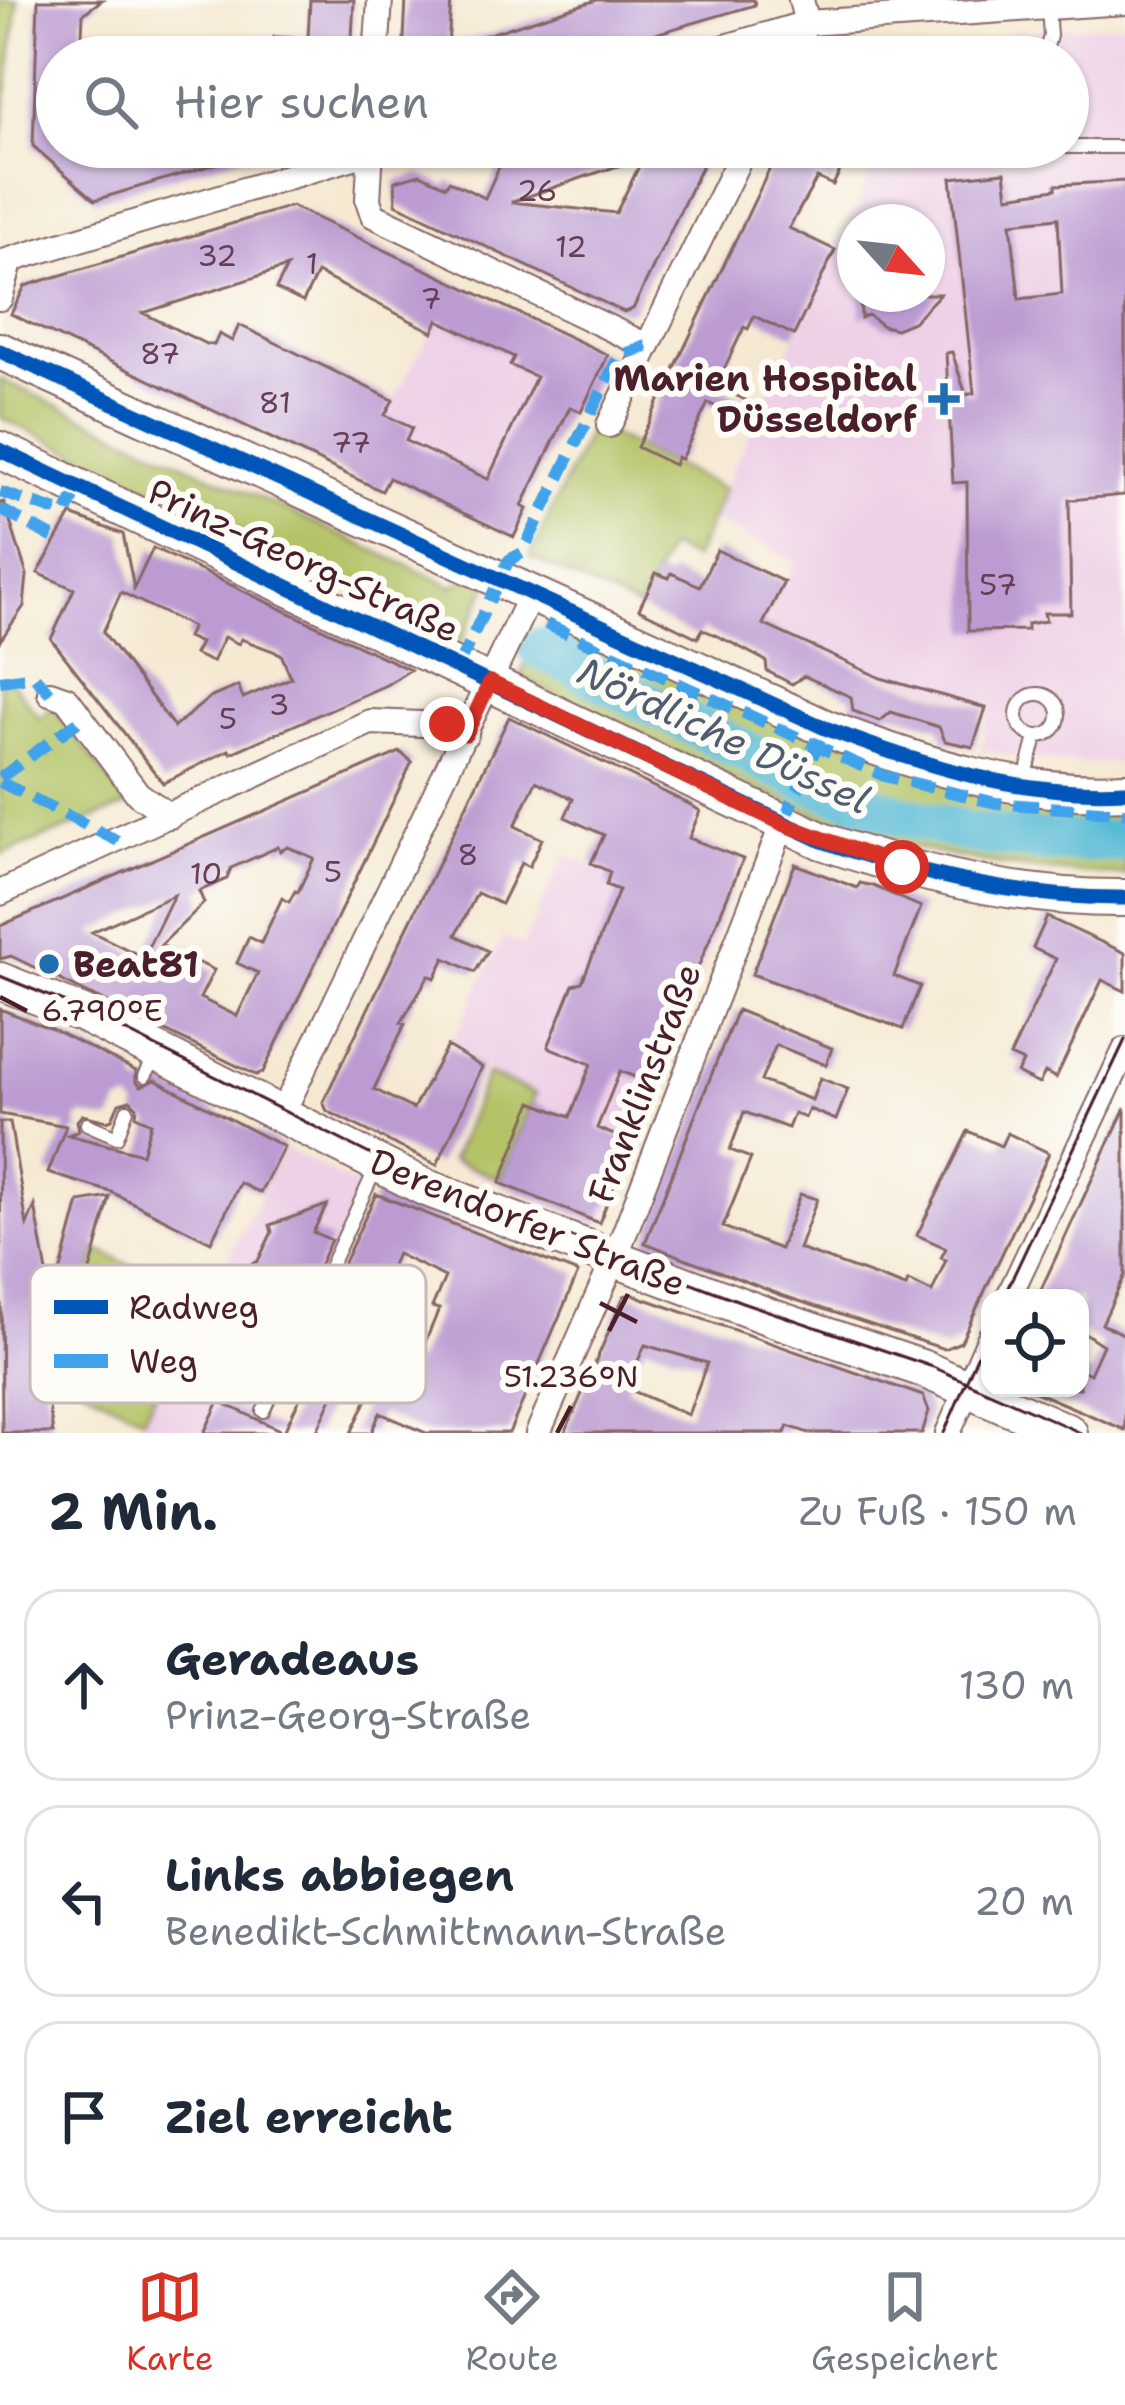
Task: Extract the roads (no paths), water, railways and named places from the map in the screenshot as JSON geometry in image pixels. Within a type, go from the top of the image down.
[{"type":"main road","name":"Prinz-Georg-Straße","points":[[0,350],[825,728],[930,766],[1069,791],[1125,791]]},
{"type":"main road","name":"Prinz-Georg-Straße","points":[[0,451],[783,824],[864,856],[940,877],[1066,896],[1125,898]]},
{"type":"main road","name":"Derendorfer Straße","points":[[0,981],[83,1015],[151,1064],[280,1116],[377,1166],[614,1259],[967,1387],[1069,1433]]},
{"type":"street","points":[[377,36],[380,0]]},
{"type":"street","points":[[744,36],[804,12],[1125,2]]},
{"type":"street","points":[[0,298],[5,262],[314,168]]},
{"type":"street","points":[[373,168],[368,200],[373,214],[387,224],[647,346]]},
{"type":"street","points":[[609,425],[736,168]]},
{"type":"street","points":[[280,1116],[532,592]]},
{"type":"street","points":[[50,693],[67,699],[138,794],[170,816]]},
{"type":"street","points":[[0,893],[370,722],[447,724],[466,734]]},
{"type":"street","name":"Franklinstraße","points":[[538,1433],[614,1259],[783,824]]},
{"type":"street","points":[[1013,1289],[1125,1050]]},
{"type":"street","points":[[949,1433],[981,1357]]},
{"type":"lane","points":[[1048,8],[1050,36]]},
{"type":"lane","points":[[1089,147],[1125,147]]},
{"type":"lane","points":[[1024,785],[1036,737]]},
{"type":"lane","points":[[87,1124],[117,1137],[128,1110]]},
{"type":"lane","points":[[331,1265],[377,1166]]},
{"type":"lane","points":[[263,1411],[267,1403]]},
{"type":"waterway","name":"Nördliche Düssel","points":[[539,648],[800,779],[893,813],[971,833],[1054,842],[1125,841]]},
{"type":"tram line","points":[[0,976],[81,1009],[421,1180],[742,1302],[933,1367],[1081,1433]]},
{"type":"tram line","points":[[1007,1289],[1125,1040]]},
{"type":"tram line","points":[[944,1433],[981,1347]]},
{"type":"place","name":"Marien Hospital Düsseldorf","points":[[944,399]]},
{"type":"place","name":"Beat81","points":[[49,964]]}]
